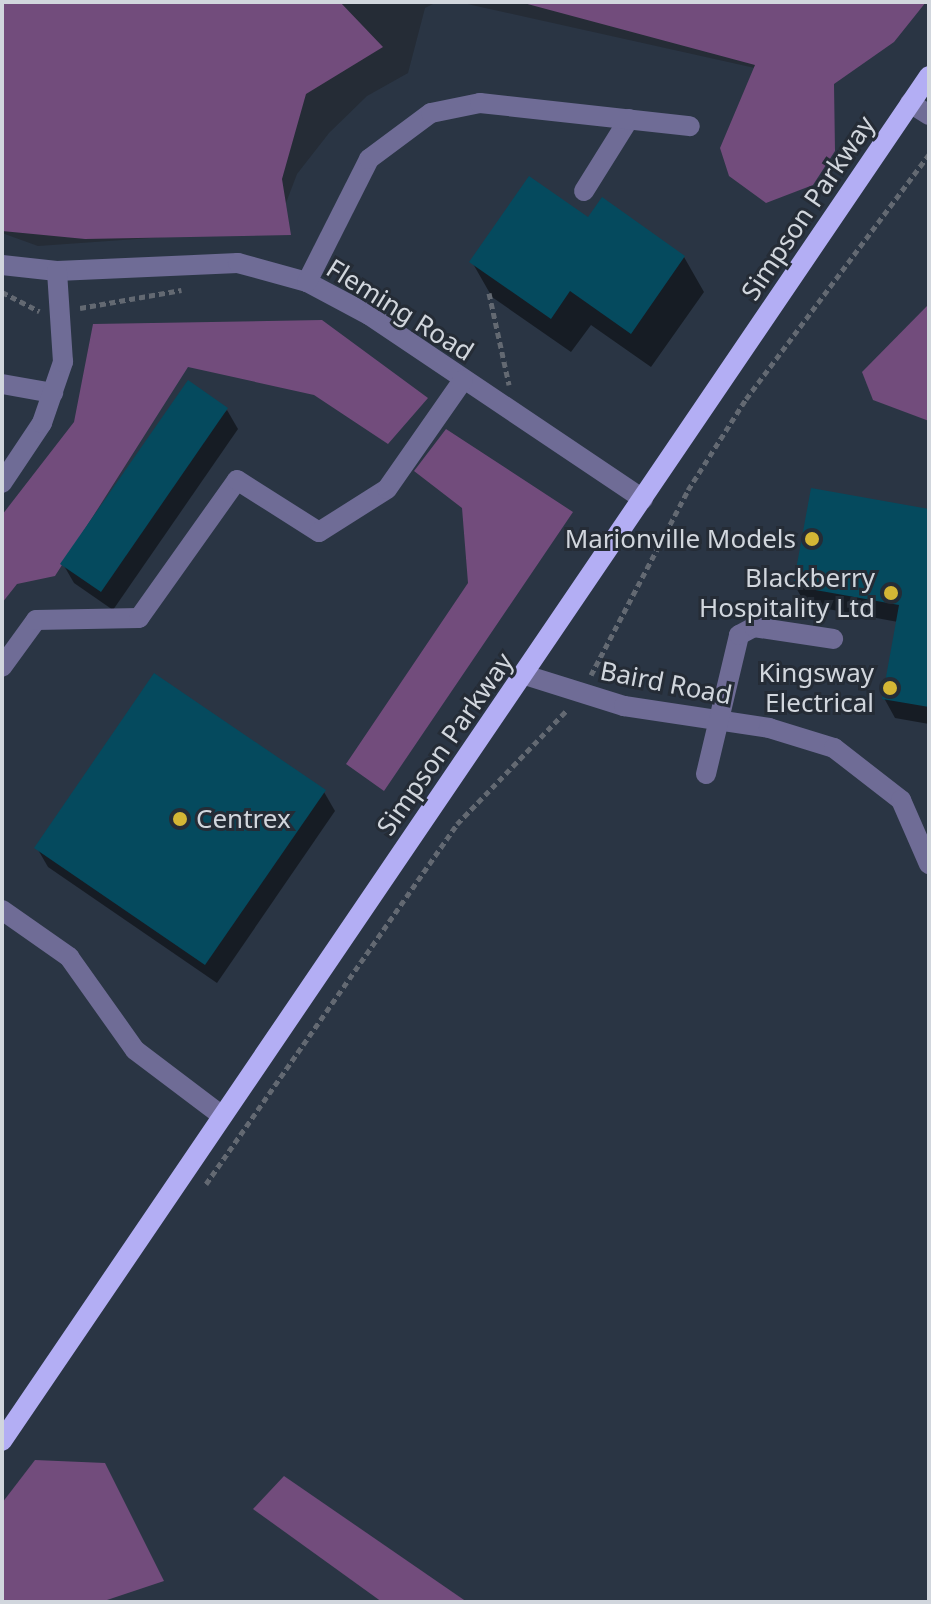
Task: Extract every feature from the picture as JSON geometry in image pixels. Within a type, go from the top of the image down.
[{"type":"main road","name":"Simpson Parkway","points":[[2,1441],[929,76]]},
{"type":"street","points":[[307,282],[369,159],[431,113],[480,103],[690,126]]},
{"type":"street","points":[[910,103],[929,115]]},
{"type":"street","points":[[584,191],[629,119]]},
{"type":"street","name":"Fleming Road","points":[[2,265],[57,271],[238,263],[307,282],[501,404],[643,499]]},
{"type":"street","points":[[2,483],[42,423],[63,362],[57,271]]},
{"type":"street","points":[[2,667],[36,620],[139,618],[237,480],[319,532],[353,511],[387,489],[463,380]]},
{"type":"street","points":[[2,384],[53,393]]},
{"type":"street","points":[[706,774],[716,720],[739,635],[754,627],[833,639]]},
{"type":"street","name":"Baird Road","points":[[525,675],[581,693],[834,748],[901,800],[923,823],[929,864]]},
{"type":"street","points":[[2,910],[69,957],[135,1050],[221,1115]]},
{"type":"path","points":[[203,1189],[457,824],[581,693],[688,490],[746,399],[929,154]]},
{"type":"path","points":[[2,292],[35,311],[60,312],[197,287]]},
{"type":"path","points":[[489,293],[510,381],[501,404]]},
{"type":"shaded area","points":[[2,2],[340,2],[383,47],[306,94],[282,179],[291,235],[85,239],[2,231]]},
{"type":"shaded area","points":[[520,2],[926,2],[894,42],[834,84],[835,151],[813,185],[766,203],[729,176],[720,148],[755,65]]},
{"type":"shaded area","points":[[874,2],[929,2],[929,1602],[2,1602],[2,233],[38,246],[276,229],[297,174],[329,133],[367,96],[408,73],[425,8],[433,4],[463,3],[818,82]]},
{"type":"shaded area","points":[[929,304],[929,421],[873,400],[862,372]]},
{"type":"shaded area","points":[[322,320],[428,398],[388,444],[314,395],[188,367],[55,576],[17,584],[2,603],[2,515],[74,422],[93,324]]},
{"type":"shaded area","points":[[446,429],[573,512],[384,791],[346,764],[468,583],[462,508],[414,471]]},
{"type":"shaded area","points":[[35,1460],[105,1463],[164,1581],[101,1602],[2,1602],[2,1503]]},
{"type":"shaded area","points":[[284,1476],[467,1602],[382,1602],[253,1509]]},
{"type":"building","points":[[529,176],[588,217],[602,197],[685,256],[631,334],[570,291],[551,319],[469,262]]},
{"type":"building","points":[[188,380],[228,408],[101,592],[60,564]]},
{"type":"building","points":[[811,488],[929,509],[929,707],[882,699],[899,605],[793,586]]},
{"type":"building","name":"Centrex","points":[[154,673],[326,790],[205,965],[34,848]]},
{"type":"place","name":"Marionville Models","points":[[812,539]]},
{"type":"place","name":"Blackberry Hospitality Ltd","points":[[891,593]]},
{"type":"place","name":"Kingsway Electrical","points":[[890,688]]},
{"type":"place","name":"Centrex","points":[[180,819]]}]
